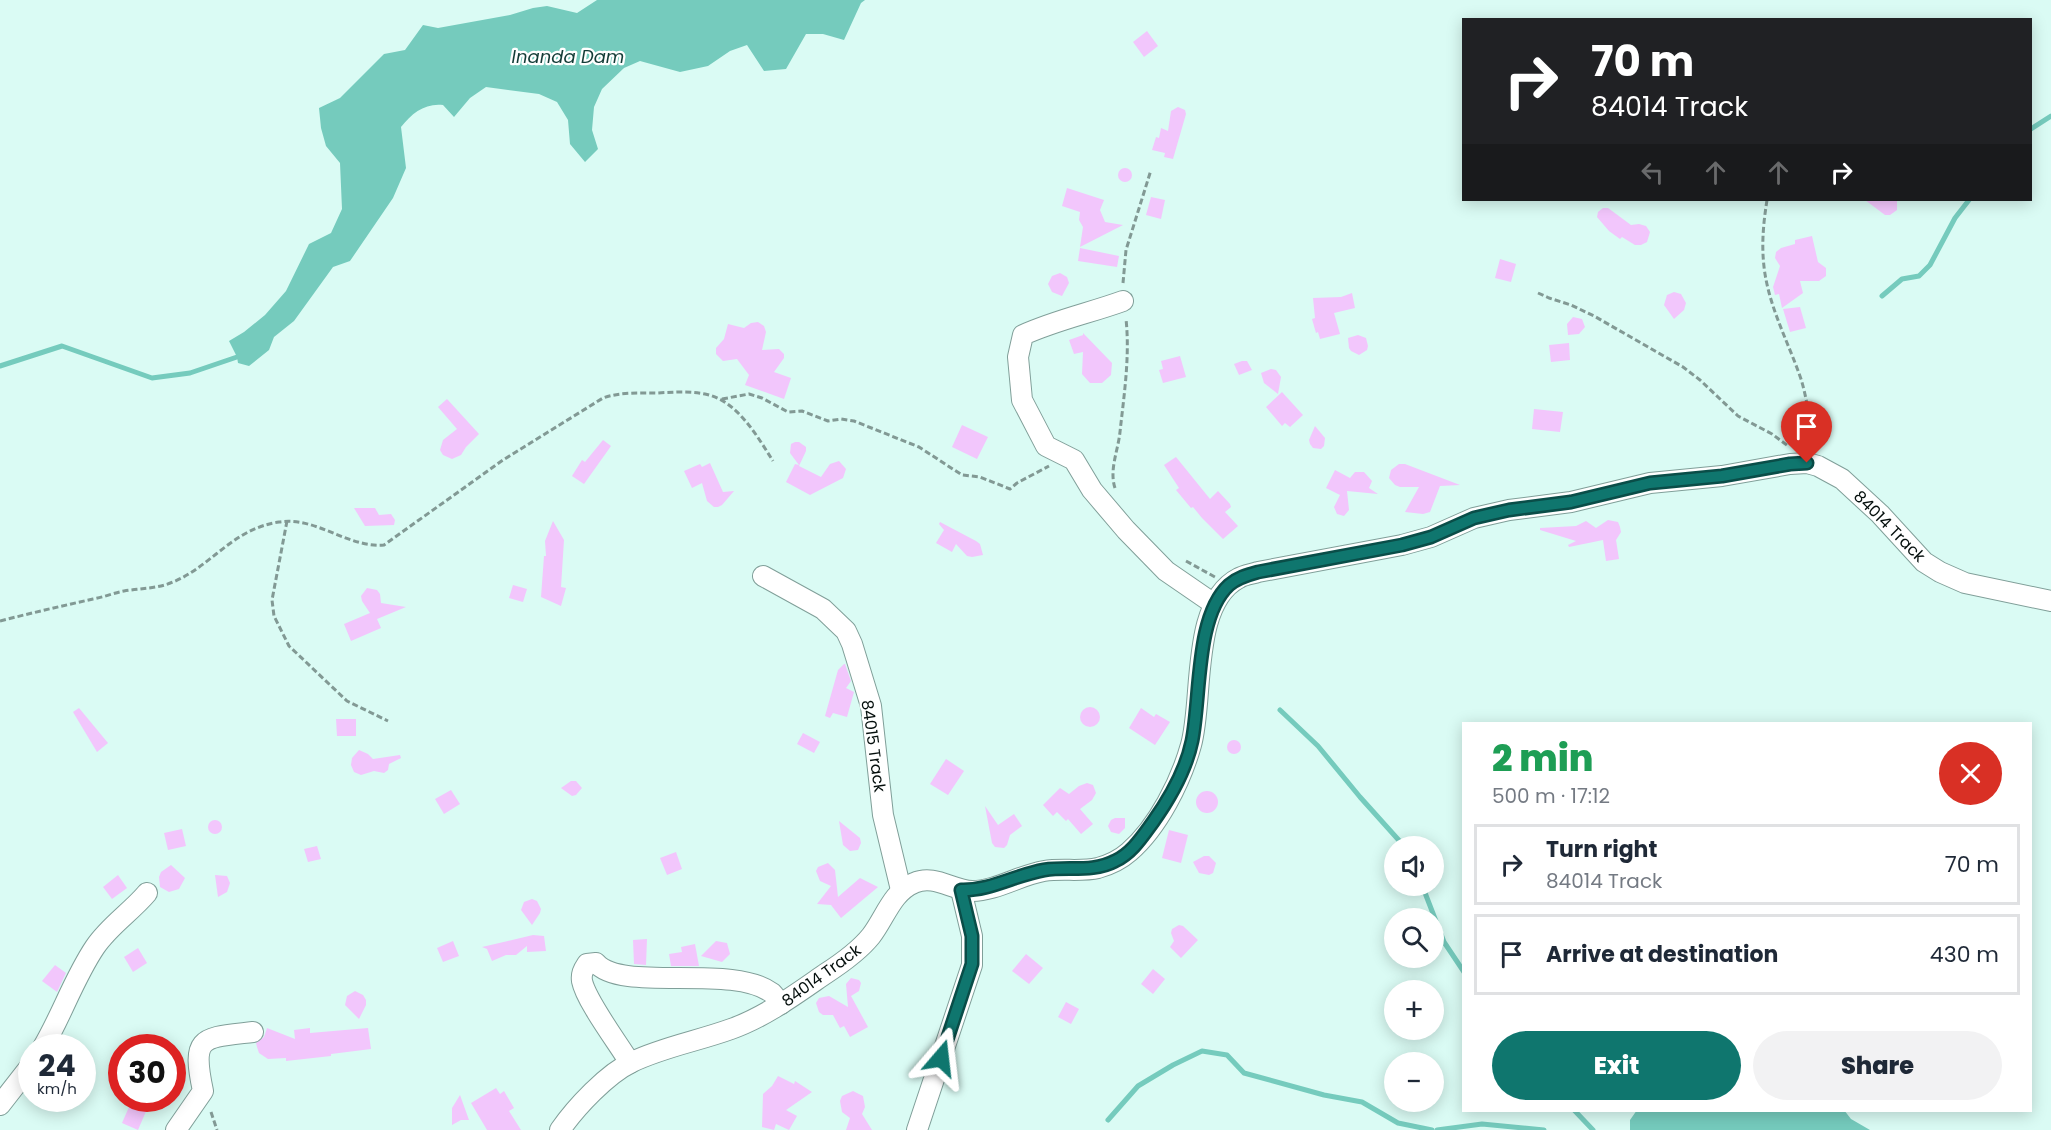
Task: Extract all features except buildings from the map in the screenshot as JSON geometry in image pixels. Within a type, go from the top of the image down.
[{"type":"street","points":[[1124,301],[1082,315],[1051,322],[1023,335],[1018,357],[1022,400],[1046,446],[1074,460],[1092,490],[1126,530],[1166,571],[1214,604]]},
{"type":"street","points":[[902,890],[912,883],[930,880],[961,890],[976,891],[1046,870],[1098,868],[1116,861],[1129,852],[1143,837],[1173,791],[1192,744],[1207,623],[1214,604],[1230,584],[1239,578],[1258,572],[1418,541],[1486,514],[1571,502],[1650,483],[1722,476],[1790,464],[1810,464]]},
{"type":"street","name":"84014 Track","points":[[1810,464],[1842,479],[1855,489],[1924,562],[1940,572],[1965,583],[2051,601]]},
{"type":"street","name":"84015 Track","points":[[764,576],[823,609],[846,631],[852,644],[871,706],[883,815],[902,890]]},
{"type":"street","name":"84014 Track","points":[[560,1130],[585,1101],[630,1063],[733,1029],[781,1004],[861,947],[872,935],[902,890]]},
{"type":"street","points":[[917,1130],[972,964],[972,936],[961,890]]},
{"type":"street","points":[[51,1034],[95,946],[147,893]]},
{"type":"street","points":[[630,1063],[587,994],[582,980],[582,970],[587,964],[596,963],[601,968],[618,975],[715,978],[736,981],[762,988],[772,994],[781,1004]]},
{"type":"street","points":[[176,1130],[203,1091],[198,1065],[201,1046],[214,1036],[253,1032]]},
{"type":"street","points":[[0,1105],[18,1082]]},
{"type":"path","points":[[1119,495],[1113,480],[1128,347],[1123,276],[1126,250],[1151,170]]},
{"type":"path","points":[[1767,201],[1762,246],[1765,274],[1771,304],[1801,378],[1809,408],[1810,464]]},
{"type":"path","points":[[1538,293],[1594,316],[1683,367],[1738,416],[1772,434],[1810,464]]},
{"type":"path","points":[[0,621],[173,582],[249,531],[277,522],[286,521],[318,528],[370,547],[384,545],[503,460],[603,398],[615,394],[690,392],[720,400],[754,431],[773,461]]},
{"type":"path","points":[[720,400],[749,394],[762,398],[788,412],[802,411],[828,421],[841,419],[854,421],[919,447],[962,475],[980,477],[1010,489],[1037,472],[1069,458]]},
{"type":"path","points":[[286,521],[272,600],[274,616],[289,646],[347,701],[388,720]]},
{"type":"path","points":[[1184,560],[1230,584]]},
{"type":"water","name":"Inanda Dam","points":[[597,0],[865,0],[861,3],[844,40],[823,34],[806,34],[786,69],[764,71],[747,45],[730,51],[708,66],[680,72],[640,61],[624,68],[602,89],[594,107],[592,130],[598,149],[585,162],[570,144],[568,120],[557,102],[539,94],[486,87],[470,98],[454,117],[443,105],[419,110],[401,127],[406,168],[393,198],[350,261],[333,267],[294,321],[274,337],[269,350],[249,366],[238,363],[229,341],[265,315],[286,291],[309,244],[331,233],[342,209],[340,163],[326,146],[319,108],[340,98],[384,54],[405,50],[423,25],[438,28],[547,6],[577,13]]},
{"type":"water","points":[[1636,1112],[1846,1112],[1851,1119],[1870,1130],[1630,1130],[1630,1120]]},
{"type":"waterway","points":[[2032,128],[2051,116]]},
{"type":"waterway","points":[[1882,296],[1902,279],[1919,276],[1930,265],[1955,218],[1968,201]]},
{"type":"waterway","points":[[0,366],[62,346],[152,378],[190,373],[237,357]]},
{"type":"waterway","points":[[1280,710],[1318,746],[1395,836]]},
{"type":"waterway","points":[[1426,896],[1444,942],[1462,969]]},
{"type":"waterway","points":[[1108,1120],[1138,1086],[1202,1051],[1227,1055],[1244,1073],[1324,1095],[1362,1102],[1398,1123],[1432,1130]]},
{"type":"waterway","points":[[1576,1112],[1593,1130]]},
{"type":"waterway","points":[[1437,1130],[1482,1124],[1544,1130]]},
{"type":"route","points":[[941,1058],[972,964],[972,936],[961,890],[976,891],[1046,870],[1098,868],[1116,861],[1129,852],[1143,837],[1173,791],[1192,744],[1207,623],[1214,604],[1230,584],[1239,578],[1258,572],[1402,545],[1431,537],[1486,514],[1571,502],[1650,483],[1722,476],[1807,463]]}]
